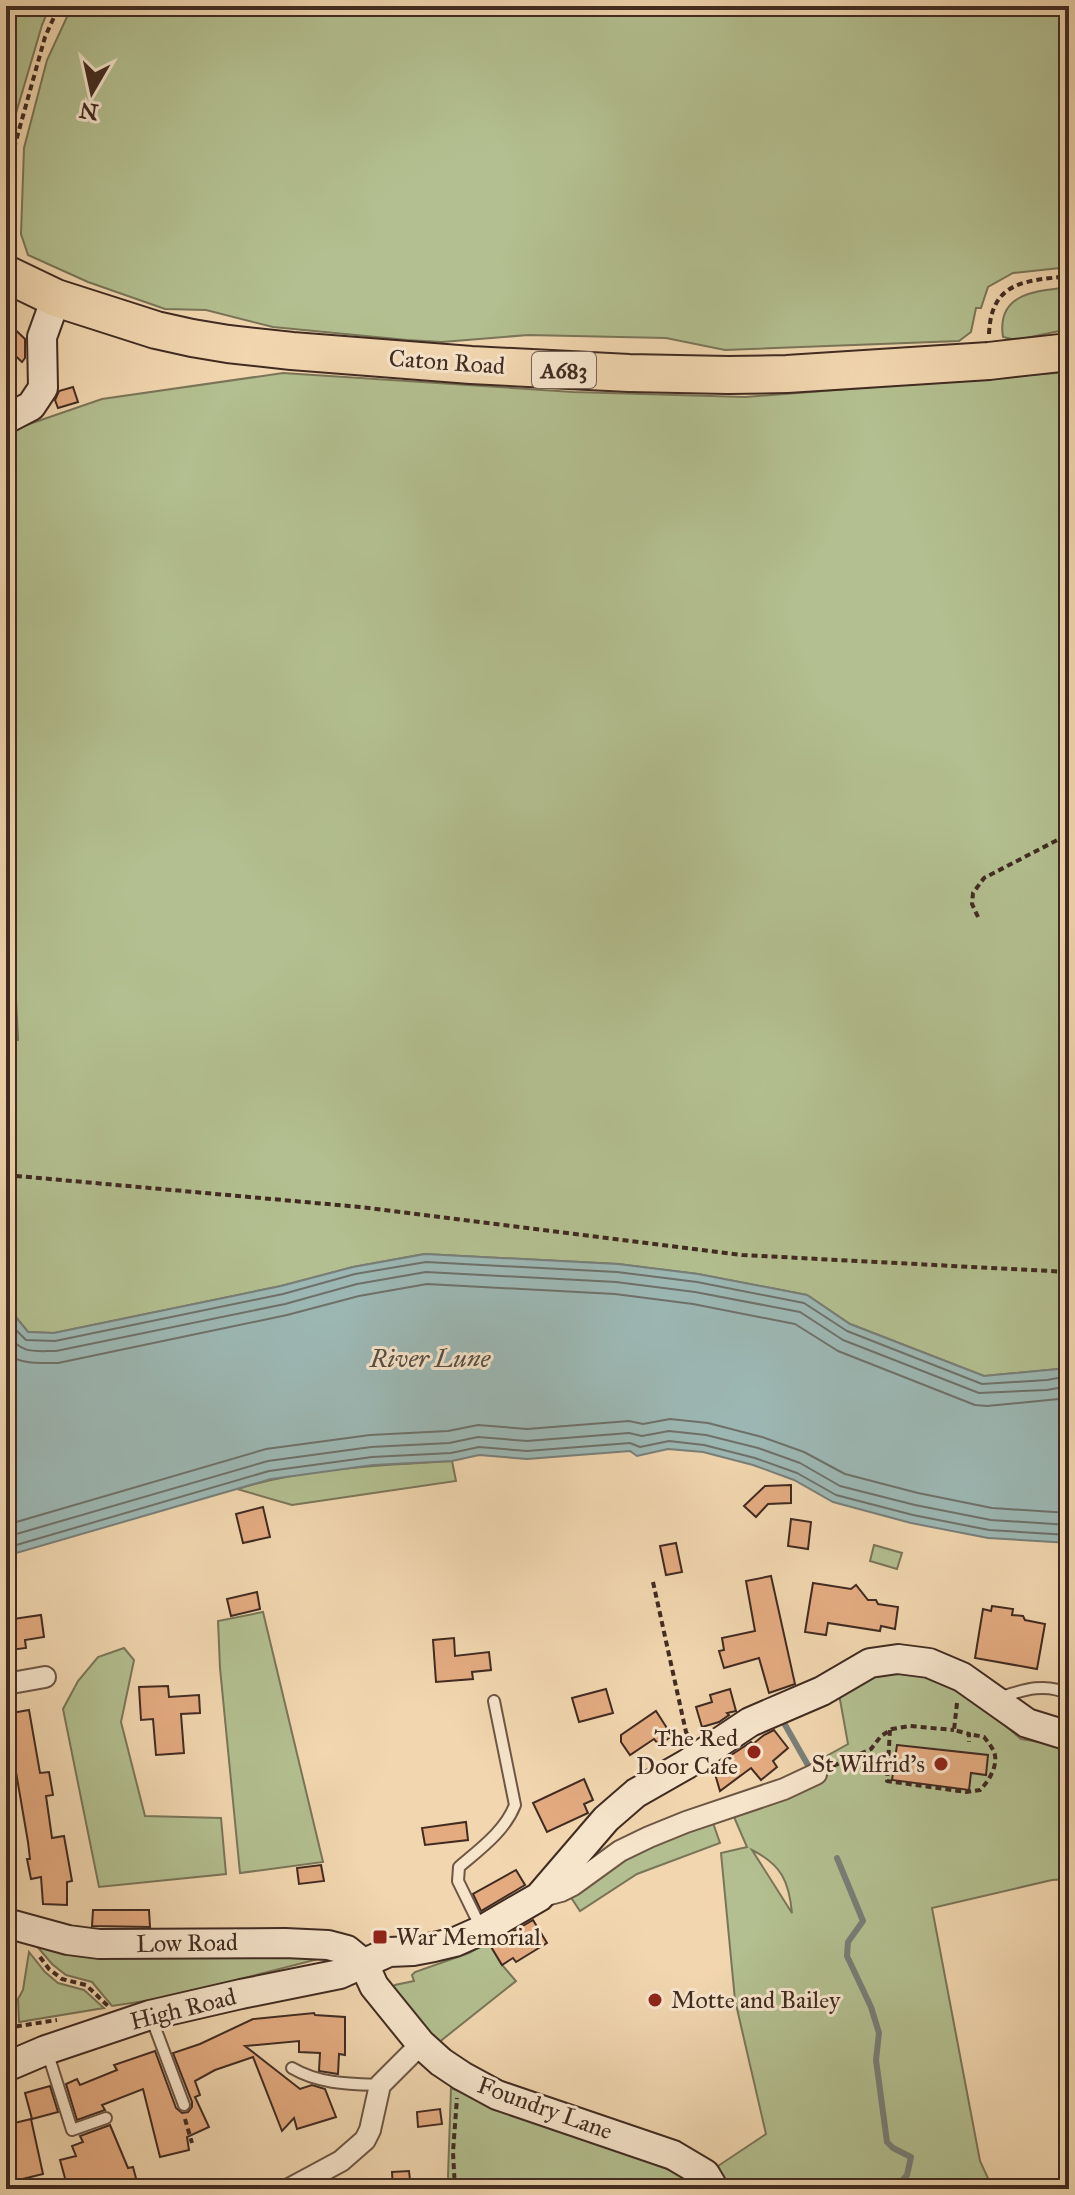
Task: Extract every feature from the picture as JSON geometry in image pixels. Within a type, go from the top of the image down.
[{"type":"highway","name":"Caton Road","points":[[7,274],[56,298],[156,330],[192,338],[292,351],[629,373],[787,374],[989,361]]},
{"type":"highway","name":"A683","points":[[989,361],[1069,352]]},
{"type":"street","points":[[6,419],[31,406],[43,388],[42,337],[56,298]]},
{"type":"street","name":"High Road","points":[[6,2067],[46,2050],[150,2015],[340,1974],[389,1952],[434,1947],[482,1930],[539,1897],[606,1819],[653,1782],[700,1756],[763,1714],[803,1699],[870,1663],[914,1659],[929,1663],[962,1677],[1027,1723],[1069,1736]]},
{"type":"street","points":[[6,1684],[45,1677]]},
{"type":"street","points":[[539,1897],[573,1885],[620,1851],[649,1837],[784,1789],[816,1774]]},
{"type":"street","name":"Low Road","points":[[6,1923],[68,1940],[99,1944],[328,1945],[347,1950],[364,1964]]},
{"type":"street","name":"Foundry Lane","points":[[364,1964],[374,1986],[421,2044],[462,2076],[497,2095],[673,2155],[705,2174],[714,2189]]},
{"type":"street","points":[[289,2189],[341,2161],[365,2140],[380,2085],[421,2044]]},
{"type":"lane","points":[[993,1699],[1034,1687],[1051,1687],[1069,1694]]},
{"type":"lane","points":[[482,1930],[457,1874],[459,1867],[499,1830],[515,1805],[494,1701]]},
{"type":"lane","points":[[150,2015],[184,2105]]},
{"type":"lane","points":[[46,2050],[72,2130],[106,2118]]},
{"type":"lane","points":[[292,2068],[318,2080],[380,2085]]},
{"type":"path","points":[[7,274],[14,148],[45,37],[59,6]]},
{"type":"path","points":[[989,361],[990,324],[1004,291],[1024,281],[1069,276]]},
{"type":"path","points":[[978,917],[972,904],[973,893],[984,878],[1069,834]]},
{"type":"path","points":[[6,1175],[360,1207],[742,1255],[1069,1272]]},
{"type":"path","points":[[653,1582],[686,1732],[700,1756]]},
{"type":"path","points":[[954,1730],[956,1707]]},
{"type":"path","points":[[816,1774],[871,1749],[890,1730],[910,1726],[954,1730],[984,1737],[994,1750],[992,1774],[980,1790],[966,1792],[887,1781],[890,1730]]},
{"type":"path","points":[[969,1734],[969,1742]]},
{"type":"path","points":[[36,1952],[49,1969],[62,1979],[86,1985],[110,2007]]},
{"type":"path","points":[[455,2189],[454,2124],[462,2076]]},
{"type":"path","points":[[184,2105],[183,2113],[192,2143]]},
{"type":"green space","points":[[6,6],[50,6],[9,137],[6,191]]},
{"type":"green space","points":[[72,6],[1069,6],[1069,267],[1013,273],[988,287],[981,308],[976,308],[971,332],[959,341],[725,350],[666,338],[528,335],[442,342],[273,327],[206,310],[165,309],[88,282],[28,255],[21,234],[24,148],[47,60]]},
{"type":"green space","points":[[1069,287],[1069,329],[1016,340],[1003,337],[1006,311],[1013,302],[1033,293]]},
{"type":"green space","points":[[1069,372],[1069,1368],[984,1376],[850,1324],[807,1295],[698,1274],[618,1264],[424,1254],[54,1333],[28,1332],[15,1316],[6,1317],[6,1042],[18,1040],[6,854],[6,432],[102,399],[283,373],[573,392],[745,397]]},
{"type":"green space","points":[[452,1461],[456,1481],[292,1505],[237,1489],[316,1472]]},
{"type":"green space","points":[[874,1545],[902,1553],[897,1569],[870,1561]]},
{"type":"green space","points":[[263,1612],[323,1862],[240,1873],[218,1621]]},
{"type":"green space","points":[[124,1648],[134,1660],[121,1722],[145,1816],[221,1818],[226,1874],[99,1887],[63,1709],[78,1681],[98,1657]]},
{"type":"green space","points":[[894,1671],[934,1678],[985,1708],[1021,1739],[1069,1747],[1069,1879],[1052,1880],[932,1908],[980,2161],[993,2189],[728,2189],[718,2166],[766,2134],[735,2000],[721,1853],[747,1847],[734,1817],[818,1780],[814,1763],[848,1744],[839,1694],[870,1677]],"holes":[[[752,1850],[777,1868],[786,1883],[792,1913]]]},
{"type":"green space","points":[[712,1820],[720,1843],[637,1874],[580,1911],[570,1896],[608,1865]]},
{"type":"green space","points":[[489,1942],[502,1965],[516,1981],[438,2043],[393,1988],[414,1981],[412,1975],[415,1972],[469,1953]]},
{"type":"green space","points":[[35,1944],[106,1956],[322,1958],[171,1997],[112,2006],[92,1982],[66,1975]]},
{"type":"green space","points":[[29,1952],[58,1983],[84,1990],[104,2008],[19,2022],[18,1999],[23,1990]]},
{"type":"green space","points":[[451,2088],[649,2161],[670,2170],[699,2189],[449,2189]]},
{"type":"water","name":"River Lune","points":[[425,1254],[618,1264],[698,1274],[807,1295],[850,1324],[984,1376],[1069,1368],[1069,1543],[988,1538],[911,1523],[833,1502],[794,1480],[753,1465],[703,1452],[668,1449],[637,1456],[630,1451],[527,1459],[479,1455],[452,1461],[373,1465],[271,1479],[6,1556],[6,1317],[15,1316],[28,1332],[54,1333]]},
{"type":"building","points":[[6,321],[25,339],[25,358],[22,362],[6,347]]},
{"type":"building","points":[[73,387],[78,402],[58,408],[55,400],[59,391]]},
{"type":"building","points":[[791,1485],[791,1503],[768,1504],[756,1517],[744,1506],[765,1486]]},
{"type":"building","points":[[263,1507],[270,1537],[243,1543],[236,1514]]},
{"type":"building","points":[[791,1519],[811,1522],[808,1549],[788,1546]]},
{"type":"building","points":[[676,1543],[682,1572],[666,1575],[660,1546]]},
{"type":"building","points":[[771,1576],[795,1684],[769,1693],[759,1658],[724,1668],[719,1651],[724,1650],[722,1638],[755,1631],[746,1581]]},
{"type":"building","points":[[813,1583],[851,1589],[856,1585],[868,1600],[898,1607],[895,1629],[881,1626],[880,1631],[828,1623],[826,1635],[805,1632]]},
{"type":"building","points":[[257,1592],[260,1609],[231,1616],[227,1599]]},
{"type":"building","points":[[992,1606],[1013,1609],[1012,1615],[1045,1624],[1037,1669],[975,1658],[983,1609],[991,1611]]},
{"type":"building","points":[[41,1615],[44,1637],[25,1640],[26,1648],[10,1650],[6,1620]]},
{"type":"building","points":[[454,1638],[455,1656],[489,1652],[491,1670],[472,1672],[473,1679],[436,1682],[433,1640]]},
{"type":"building","points":[[168,1686],[169,1697],[199,1695],[200,1713],[181,1714],[184,1753],[156,1755],[153,1719],[141,1720],[139,1687]]},
{"type":"building","points":[[606,1689],[613,1713],[579,1722],[572,1698]]},
{"type":"building","points":[[730,1689],[736,1711],[727,1713],[729,1715],[719,1722],[702,1727],[696,1707],[712,1702],[710,1695]]},
{"type":"building","points":[[29,1710],[40,1773],[49,1772],[53,1795],[46,1796],[52,1838],[64,1836],[72,1881],[67,1882],[67,1905],[43,1904],[41,1877],[31,1879],[27,1859],[30,1859],[28,1842],[6,1714]]},
{"type":"building","points":[[656,1711],[672,1736],[659,1745],[654,1739],[630,1755],[621,1742],[621,1735]]},
{"type":"building","points":[[774,1730],[788,1748],[773,1761],[777,1767],[761,1780],[751,1768],[720,1791],[713,1767]]},
{"type":"building","name":"St Wilfrid's","points":[[897,1745],[988,1755],[986,1775],[971,1773],[969,1790],[892,1780]]},
{"type":"building","points":[[584,1779],[593,1800],[584,1804],[588,1813],[547,1832],[533,1803]]},
{"type":"building","points":[[466,1822],[468,1840],[425,1845],[422,1828]]},
{"type":"building","points":[[321,1865],[324,1881],[299,1884],[297,1868]]},
{"type":"building","points":[[516,1870],[525,1885],[481,1911],[473,1894]]},
{"type":"building","points":[[93,1910],[149,1910],[150,1927],[92,1926]]},
{"type":"building","points":[[533,1920],[547,1943],[516,1962],[513,1958],[502,1965],[490,1945]]},
{"type":"building","points":[[314,2013],[345,2017],[345,2055],[339,2054],[338,2074],[319,2071],[320,2053],[299,2052],[299,2041],[245,2046],[300,2089],[312,2085],[325,2089],[336,2117],[297,2129],[294,2118],[282,2131],[253,2057],[215,2070],[195,2081],[200,2095],[195,2097],[209,2127],[187,2137],[189,2150],[160,2157],[143,2089],[102,2105],[105,2110],[77,2120],[66,2084],[77,2079],[80,2085],[117,2070],[114,2065],[155,2051],[176,2108],[182,2113],[188,2112],[192,2102],[173,2053],[253,2019]]},
{"type":"building","points":[[50,2086],[58,2112],[32,2119],[25,2093]]},
{"type":"building","points":[[440,2109],[442,2124],[418,2127],[417,2112]]},
{"type":"building","points":[[31,2119],[43,2174],[6,2183],[6,2125]]},
{"type":"building","points":[[110,2125],[128,2168],[133,2167],[137,2182],[127,2185],[128,2189],[68,2189],[60,2160],[76,2156],[72,2146],[83,2142],[80,2136]]},
{"type":"building","points":[[409,2171],[411,2189],[393,2189],[392,2172]]},
{"type":"waterway","points":[[784,1723],[809,1767]]},
{"type":"waterway","points":[[837,1858],[863,1921],[848,1942],[847,1956],[871,2007],[879,2033],[876,2060],[887,2142],[911,2157],[907,2175],[895,2189]]},
{"type":"place","name":"The Red Door Cafe","points":[[754,1752]]},
{"type":"place","name":"St Wilfrid's","points":[[941,1764]]},
{"type":"place","name":"War Memorial","points":[[380,1937]]},
{"type":"place","name":"Motte and Bailey","points":[[655,2000]]}]
